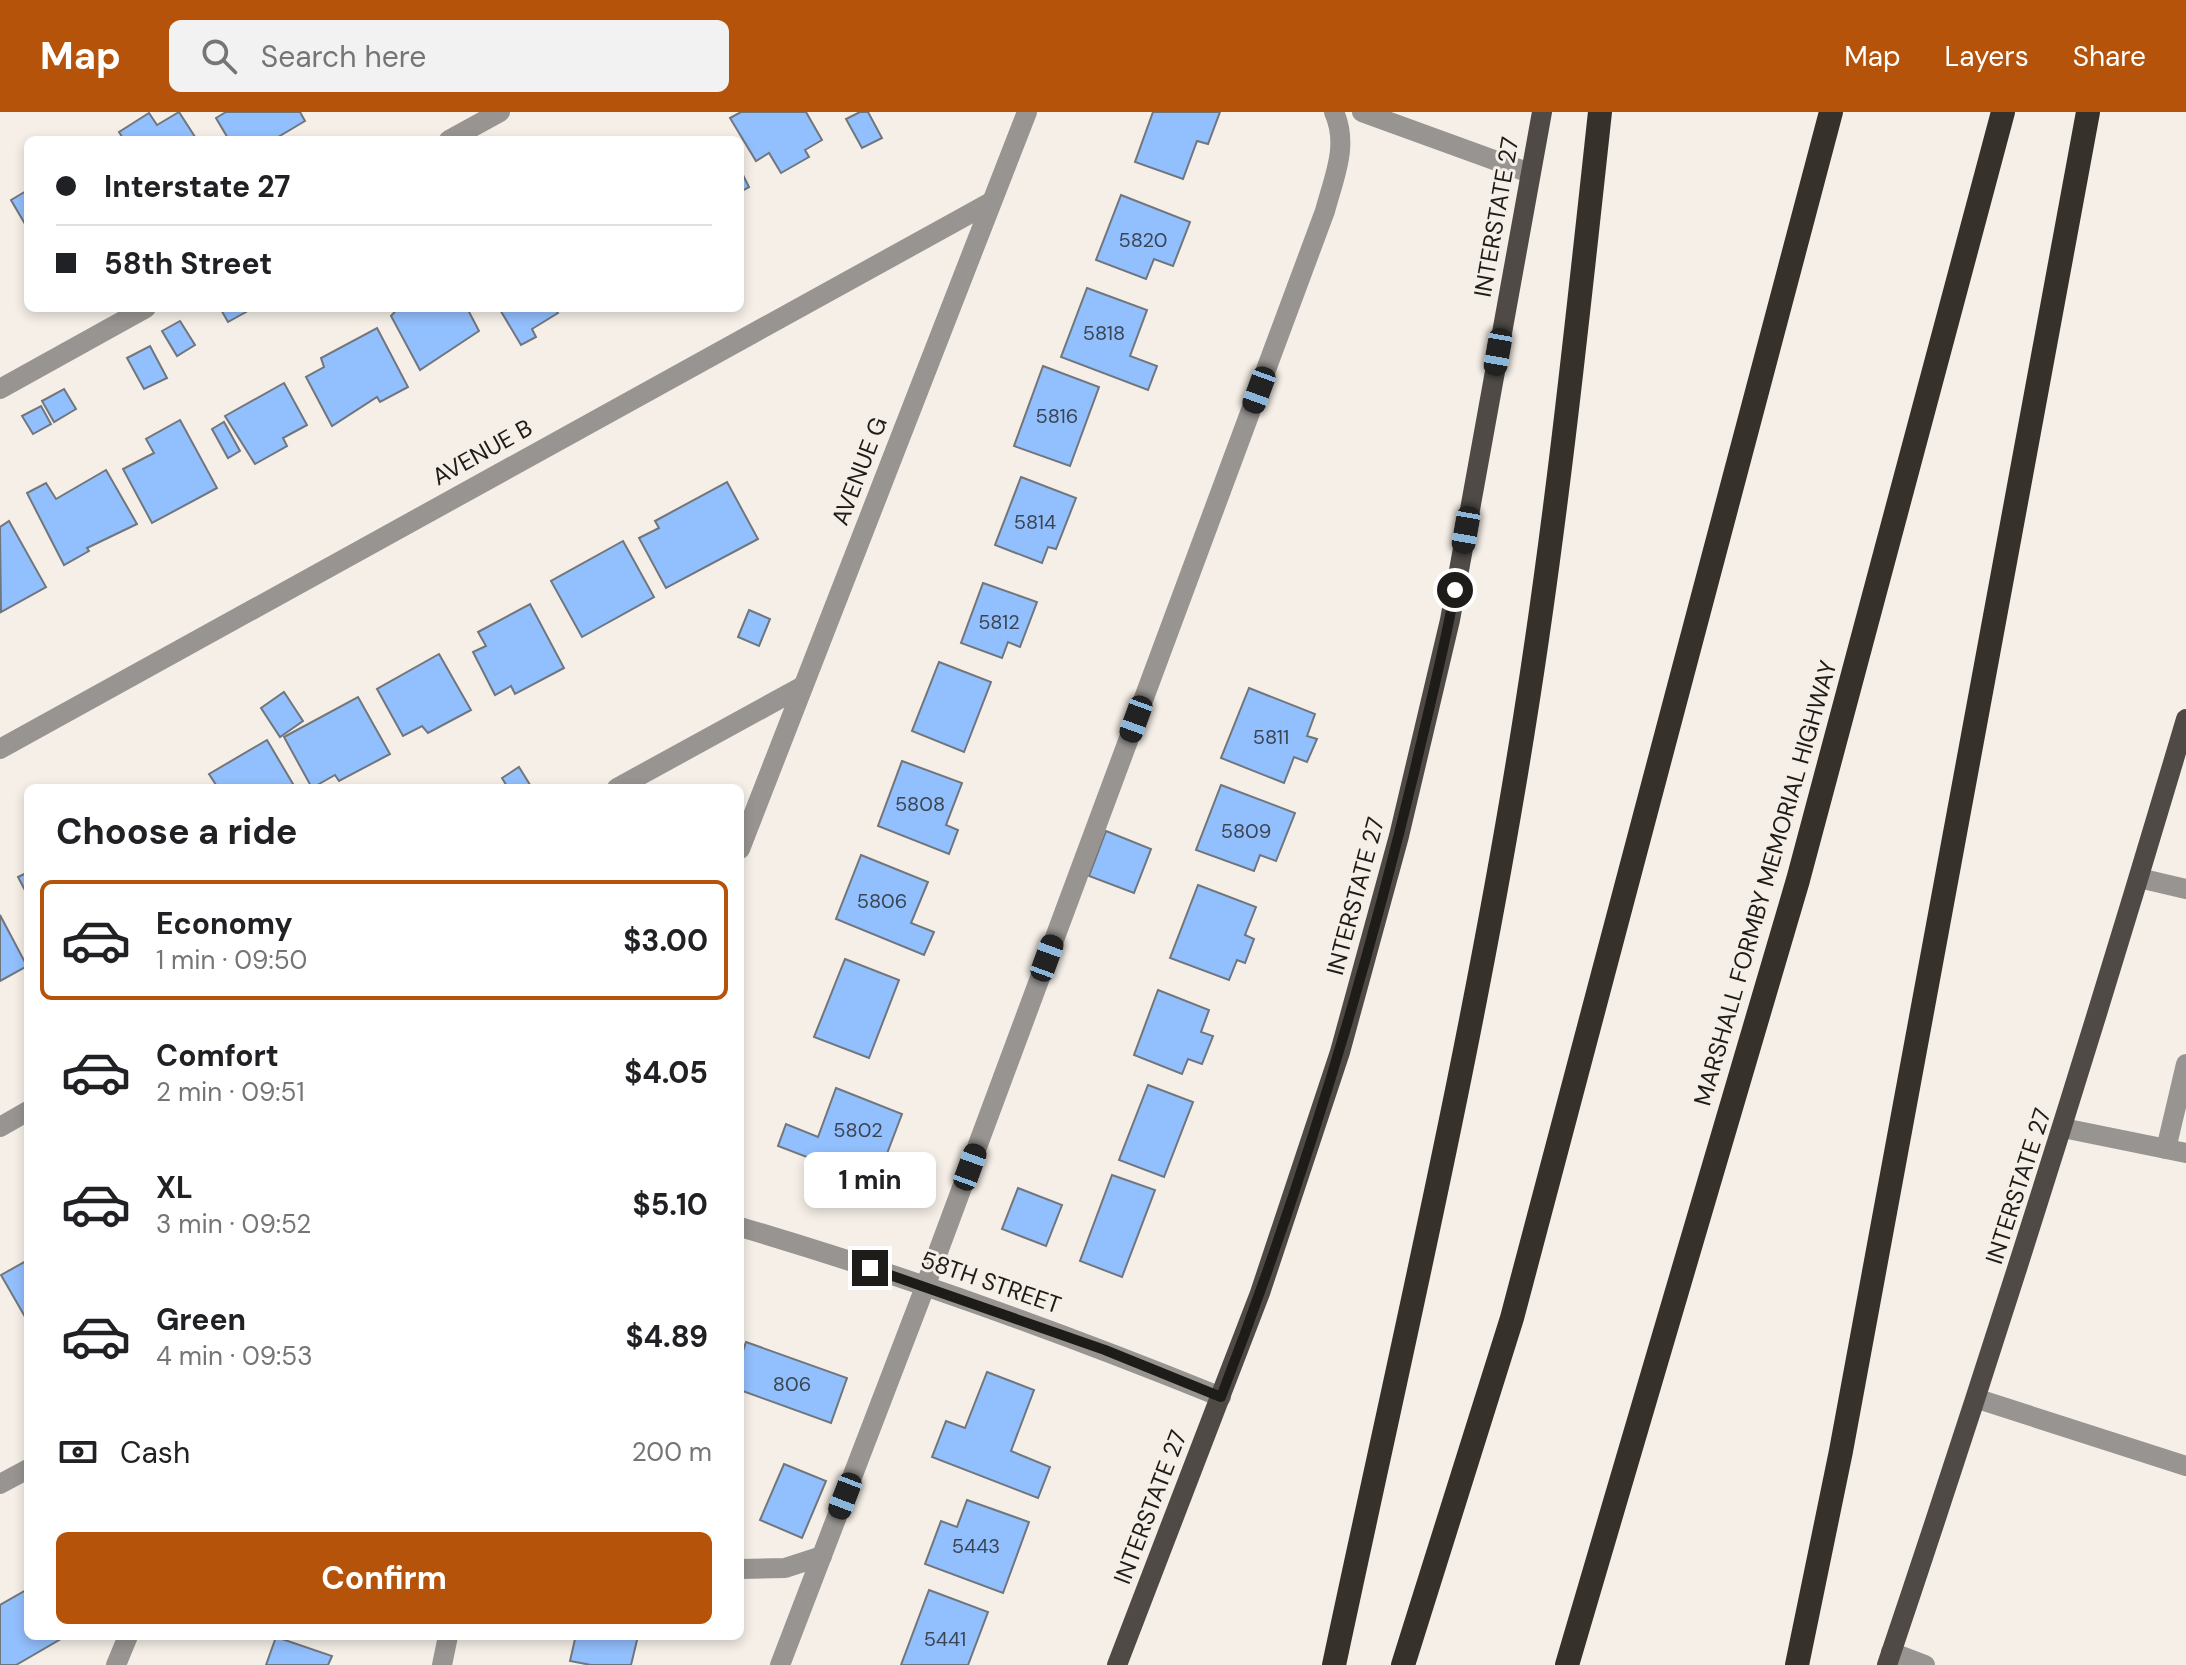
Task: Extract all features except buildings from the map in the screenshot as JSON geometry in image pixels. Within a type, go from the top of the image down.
[{"type":"highway","points":[[1334,1665],[1464,1055],[1525,717],[1575,341],[1600,112]]},
{"type":"highway","points":[[1403,1665],[1512,1318],[1831,112]]},
{"type":"highway","name":"MARSHALL FORMBY MEMORIAL HIGHWAY","points":[[1567,1665],[1798,880],[2003,112]]},
{"type":"highway","points":[[1797,1665],[1841,1451],[2088,112]]},
{"type":"main road","name":"INTERSTATE 27","points":[[1117,1665],[1260,1293],[1340,1052],[1399,836],[1450,620],[1542,112]]},
{"type":"main road","name":"INTERSTATE 27","points":[[1889,1659],[1978,1399],[2186,719]]},
{"type":"street","points":[[456,136],[500,112]]},
{"type":"street","name":"AVENUE G","points":[[744,839],[1027,112]]},
{"type":"street","points":[[780,1665],[925,1287],[1325,211],[1341,152],[1341,127],[1334,112]]},
{"type":"street","points":[[1362,112],[1530,173]]},
{"type":"street","name":"AVENUE B","points":[[0,749],[991,202]]},
{"type":"street","points":[[0,389],[139,312]]},
{"type":"street","points":[[624,784],[803,686]]},
{"type":"street","points":[[2139,878],[2186,889]]},
{"type":"street","points":[[2063,1128],[2176,1151],[2186,1064]]},
{"type":"street","points":[[0,1127],[24,1113]]},
{"type":"street","name":"58TH STREET","points":[[744,1228],[1105,1350],[1221,1397]]},
{"type":"street","points":[[1978,1399],[2186,1466]]},
{"type":"street","points":[[0,1484],[24,1471]]},
{"type":"street","points":[[744,1569],[785,1568],[822,1556]]},
{"type":"street","points":[[116,1665],[126,1640]]},
{"type":"street","points":[[442,1665],[447,1640]]},
{"type":"street","points":[[1889,1659],[1925,1665]]},
{"type":"route","points":[[870,1268],[1105,1350],[1221,1397],[1260,1293],[1340,1052],[1399,836],[1455,590]]}]
